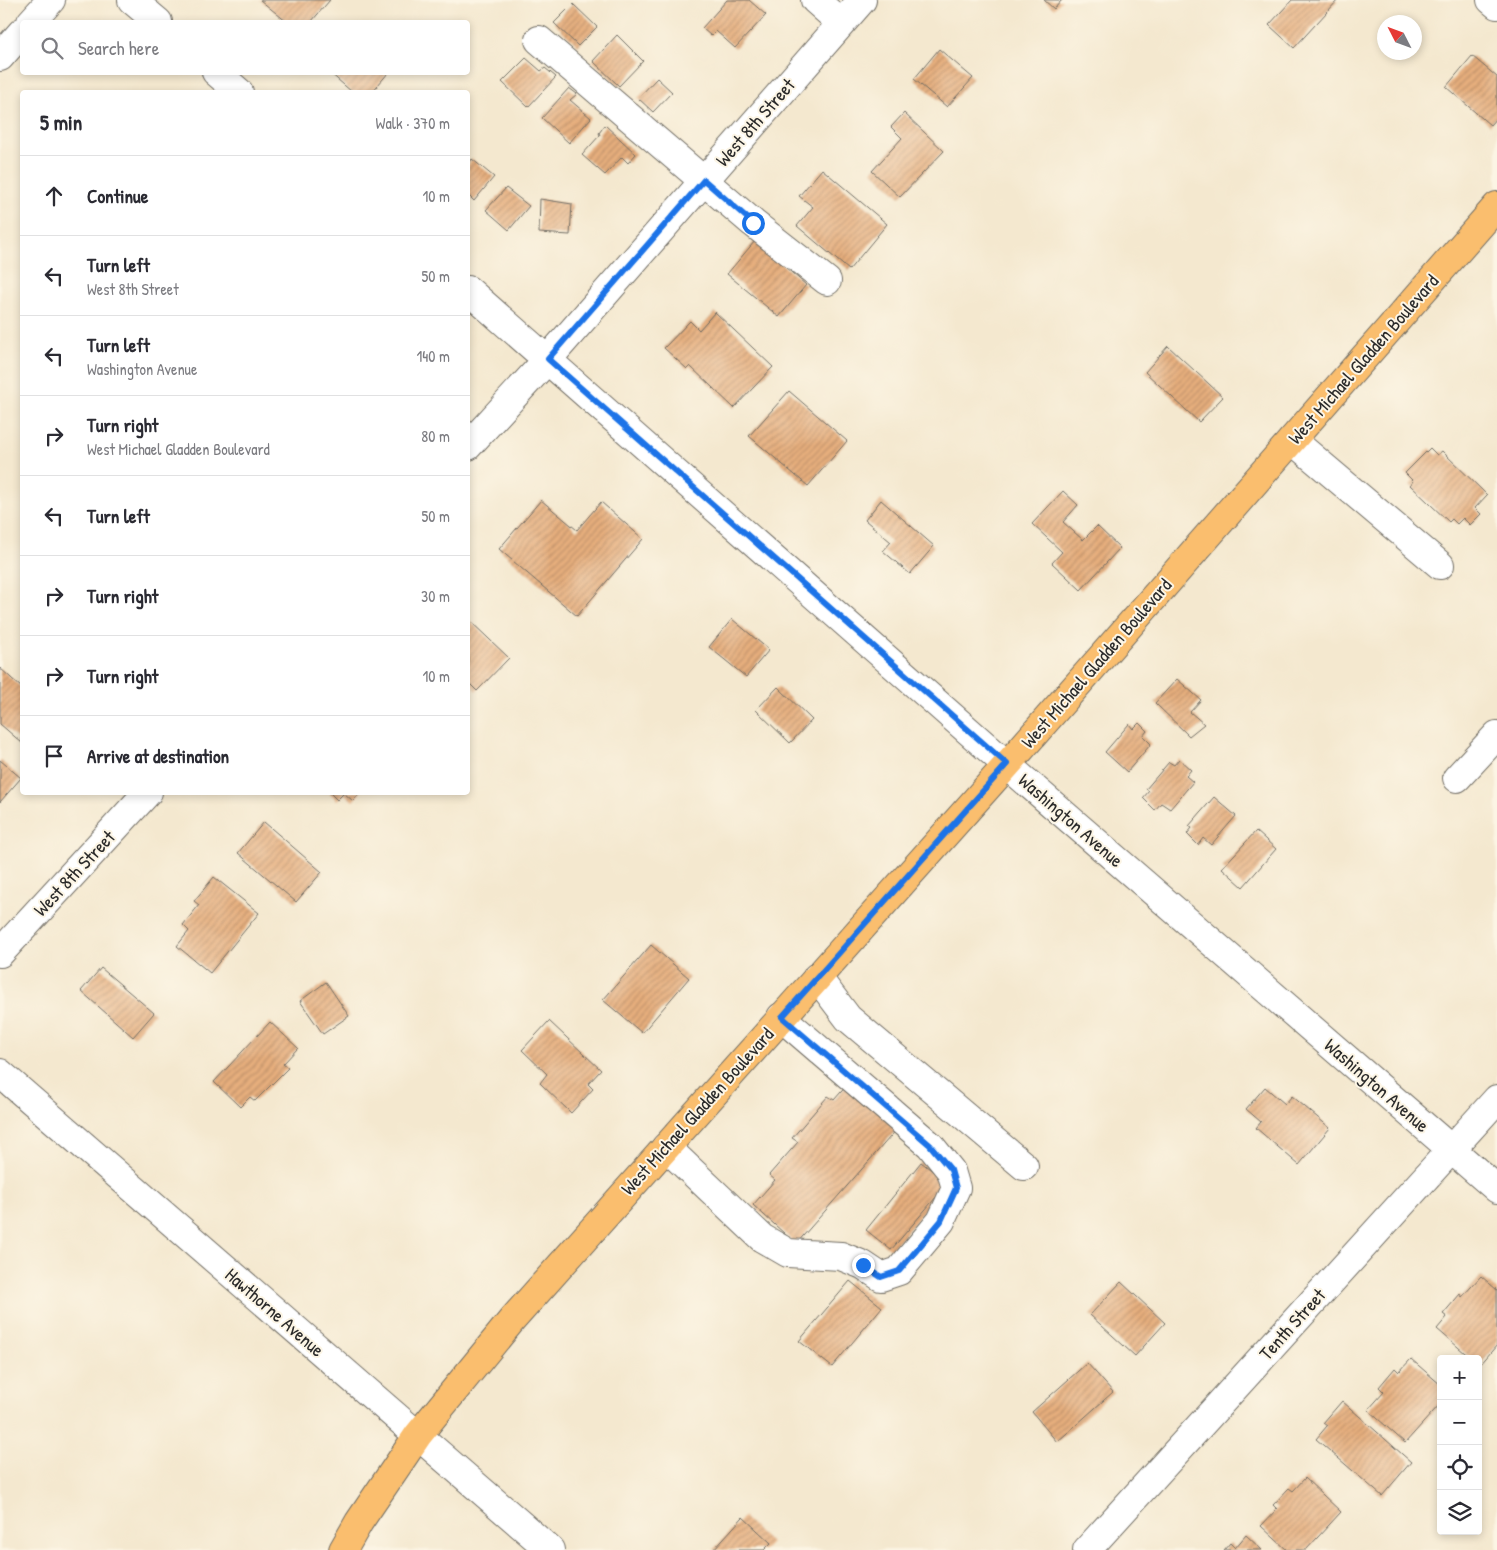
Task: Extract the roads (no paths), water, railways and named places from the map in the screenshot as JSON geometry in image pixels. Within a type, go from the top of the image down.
[{"type":"main road","name":"West Michael Gladden Boulevard","points":[[343,1550],[418,1435],[512,1320],[1007,764],[1497,206]]},
{"type":"street","points":[[33,20],[51,0]]},
{"type":"street","points":[[132,0],[156,20]]},
{"type":"street","points":[[814,0],[841,23]]},
{"type":"street","name":"West 8th Street","points":[[470,444],[548,359],[862,0]]},
{"type":"street","points":[[1491,0],[1497,5]]},
{"type":"street","points":[[0,57],[20,34]]},
{"type":"street","points":[[540,40],[753,223],[827,281]]},
{"type":"street","points":[[219,75],[237,90]]},
{"type":"street","name":"Washington Avenue","points":[[470,292],[1007,764],[1497,1189]]},
{"type":"street","points":[[1292,440],[1440,564]]},
{"type":"street","points":[[1457,778],[1497,735]]},
{"type":"street","name":"West 8th Street","points":[[0,953],[145,795]]},
{"type":"street","points":[[817,977],[848,1018],[1024,1166]]},
{"type":"street","points":[[666,1147],[762,1238],[788,1253],[840,1256],[863,1265],[881,1277],[899,1271],[941,1221],[956,1188],[951,1170],[930,1145],[782,1017]]},
{"type":"street","name":"Hawthorne Avenue","points":[[0,1073],[550,1550]]},
{"type":"street","name":"Tenth Street","points":[[1087,1550],[1497,1099]]}]
